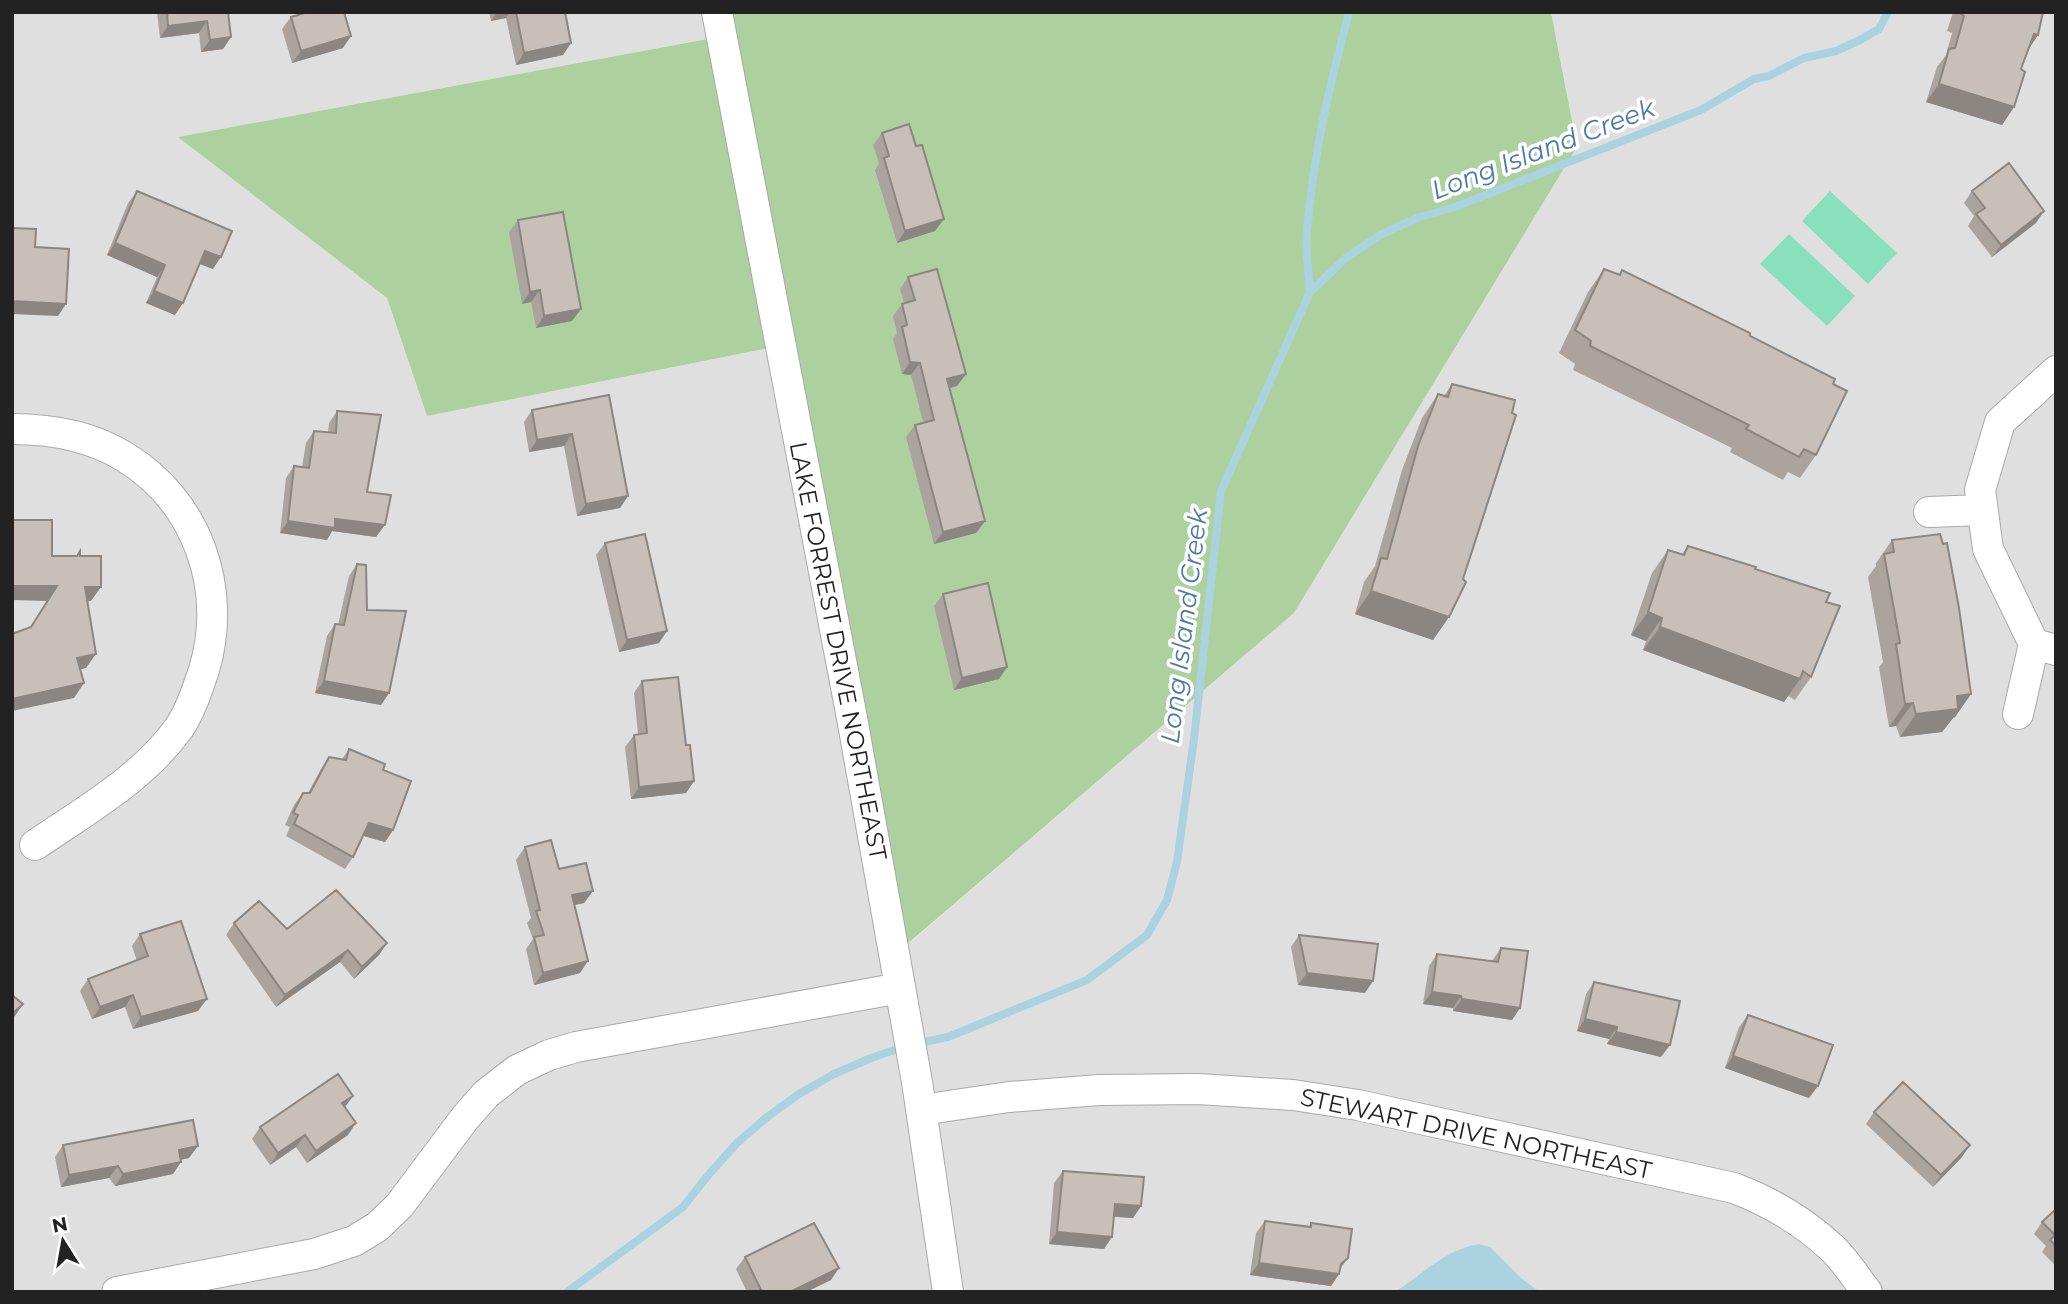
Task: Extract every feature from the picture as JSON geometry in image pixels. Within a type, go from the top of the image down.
[{"type":"street","name":"LAKE FORREST DRIVE NORTHEAST","points":[[717,12],[850,705],[919,1096],[948,1292]]},
{"type":"street","points":[[2018,714],[2045,647],[1988,549],[1980,491],[2000,422],[2056,370]]},
{"type":"street","points":[[12,429],[34,429],[70,435],[98,444],[124,457],[150,475],[189,523],[202,552],[210,580],[213,611],[211,646],[195,699],[179,727],[132,777],[35,845]]},
{"type":"street","points":[[1929,512],[1982,510]]},
{"type":"street","points":[[117,1292],[314,1254],[354,1241],[377,1227],[399,1206],[486,1094],[517,1070],[548,1055],[576,1047],[900,988]]},
{"type":"street","name":"STEWART DRIVE NORTHEAST","points":[[919,1096],[1009,1097],[1111,1090],[1198,1089],[1293,1096],[1358,1105],[1743,1191],[1787,1212],[1825,1242],[1867,1292]]},
{"type":"shaded area","points":[[12,12],[725,12],[729,35],[179,137],[387,298],[427,416],[784,345],[893,957],[1294,613],[1577,147],[1551,12],[2056,12],[2056,1292],[12,1292]]},
{"type":"green space","points":[[725,12],[1551,12],[1577,147],[1294,613],[892,957],[784,345],[427,416],[387,298],[178,137],[729,35]]},
{"type":"green space","points":[[1830,191],[1897,253],[1868,284],[1802,221]]},
{"type":"green space","points":[[1789,234],[1855,296],[1827,326],[1760,264]]},
{"type":"water","points":[[1479,1244],[1490,1247],[1521,1278],[1540,1292],[1395,1292],[1444,1257]]},
{"type":"building","points":[[167,12],[228,12],[231,37],[210,40],[207,21],[168,26]]},
{"type":"building","points":[[308,12],[344,12],[351,36],[301,51],[291,17]]},
{"type":"building","points":[[516,12],[565,12],[571,43],[524,53]]},
{"type":"building","points":[[1959,12],[2043,12],[2038,35],[2034,34],[2021,69],[2025,72],[2014,107],[1939,84],[1949,49],[1955,48],[1964,16]]},
{"type":"building","points":[[909,124],[916,146],[922,145],[944,219],[905,231],[884,158],[889,156],[882,133]]},
{"type":"building","points":[[2009,163],[2044,211],[2001,245],[1976,214],[1985,208],[1972,191]]},
{"type":"building","points":[[137,191],[232,231],[221,257],[205,251],[183,303],[154,291],[165,265],[115,243]]},
{"type":"building","points":[[563,212],[581,309],[544,316],[540,290],[530,292],[518,220]]},
{"type":"building","points":[[12,228],[36,229],[35,247],[69,249],[66,304],[12,301]]},
{"type":"building","points":[[937,269],[966,374],[947,379],[985,521],[943,532],[915,425],[934,420],[920,363],[910,362],[902,327],[907,325],[902,304],[915,300],[908,277]]},
{"type":"building","points":[[1604,269],[1620,275],[1622,270],[1750,333],[1750,336],[1835,379],[1833,384],[1847,391],[1816,455],[1804,449],[1799,457],[1746,429],[1749,425],[1590,346],[1591,341],[1575,330]]},
{"type":"building","points":[[1452,384],[1515,400],[1512,413],[1516,415],[1463,579],[1466,582],[1449,617],[1371,591],[1381,558],[1387,559],[1418,446],[1438,394],[1448,397]]},
{"type":"building","points":[[609,395],[628,496],[586,504],[572,434],[537,440],[532,410]]},
{"type":"building","points":[[337,411],[381,415],[367,492],[391,495],[385,525],[335,519],[335,528],[288,521],[294,466],[309,468],[314,431],[336,433]]},
{"type":"building","points":[[12,520],[52,520],[52,556],[77,556],[80,551],[80,556],[101,556],[101,587],[85,587],[96,654],[77,658],[84,683],[12,699],[12,634],[31,627],[57,586],[12,586]]},
{"type":"building","points":[[645,534],[667,631],[627,640],[605,543]]},
{"type":"building","points":[[1940,534],[1943,544],[1947,543],[1971,694],[1957,696],[1958,709],[1916,714],[1913,703],[1905,704],[1896,644],[1900,643],[1884,554],[1894,552],[1892,540]]},
{"type":"building","points":[[1688,546],[1830,593],[1826,602],[1840,606],[1811,677],[1803,671],[1800,679],[1660,627],[1662,618],[1648,612],[1668,550],[1684,555]]},
{"type":"building","points":[[357,564],[366,565],[367,610],[406,611],[389,693],[324,681],[335,624],[344,625]]},
{"type":"building","points":[[988,583],[1007,667],[962,678],[943,594]]},
{"type":"building","points":[[678,677],[686,745],[690,745],[694,781],[639,787],[634,735],[647,733],[642,681]]},
{"type":"building","points":[[349,749],[385,764],[383,770],[411,781],[393,830],[369,823],[353,857],[294,824],[298,815],[293,813],[303,793],[310,793],[329,757],[346,760]]},
{"type":"building","points":[[551,840],[559,869],[586,863],[593,891],[572,895],[588,961],[543,973],[534,937],[544,935],[536,911],[540,910],[525,847]]},
{"type":"building","points":[[336,890],[387,943],[362,967],[348,950],[285,995],[234,923],[259,901],[287,929]]},
{"type":"building","points":[[181,921],[207,999],[141,1017],[133,995],[100,1007],[88,979],[148,956],[140,934]]},
{"type":"building","points":[[1299,935],[1378,944],[1373,981],[1307,973]]},
{"type":"building","points":[[1501,948],[1528,951],[1520,1008],[1432,992],[1437,954],[1498,962]]},
{"type":"building","points":[[1594,982],[1680,1001],[1670,1045],[1616,1032],[1617,1027],[1585,1019]]},
{"type":"building","points":[[12,995],[23,1004],[12,1014]]},
{"type":"building","points":[[1748,1015],[1833,1045],[1818,1086],[1733,1056]]},
{"type":"building","points":[[338,1074],[353,1096],[342,1103],[356,1123],[316,1151],[305,1135],[278,1153],[260,1127]]},
{"type":"building","points":[[1903,1082],[1970,1145],[1941,1175],[1874,1112]]},
{"type":"building","points":[[193,1120],[198,1146],[179,1150],[181,1162],[123,1174],[118,1166],[69,1175],[63,1145]]},
{"type":"building","points":[[1063,1171],[1144,1177],[1141,1206],[1115,1204],[1112,1237],[1057,1232]]},
{"type":"building","points":[[2056,1209],[2056,1246],[2050,1240],[2055,1235],[2042,1222]]},
{"type":"building","points":[[1265,1221],[1311,1227],[1311,1223],[1352,1229],[1348,1258],[1341,1264],[1339,1274],[1259,1263]]},
{"type":"building","points":[[814,1223],[839,1268],[790,1292],[762,1292],[745,1257]]},
{"type":"waterway","points":[[1310,292],[1307,255],[1309,205],[1317,150],[1349,12]]},
{"type":"waterway","name":"Long Island Creek","points":[[567,1292],[683,1207],[737,1143],[799,1094],[834,1074],[871,1058],[909,1045],[948,1037],[1087,980],[1147,935],[1167,900],[1177,862],[1194,739],[1221,491],[1310,292],[1347,257],[1380,235],[1417,218],[1455,207],[1701,110],[1754,79],[1769,76],[1804,58],[1836,51],[1879,29],[1888,12]]}]
